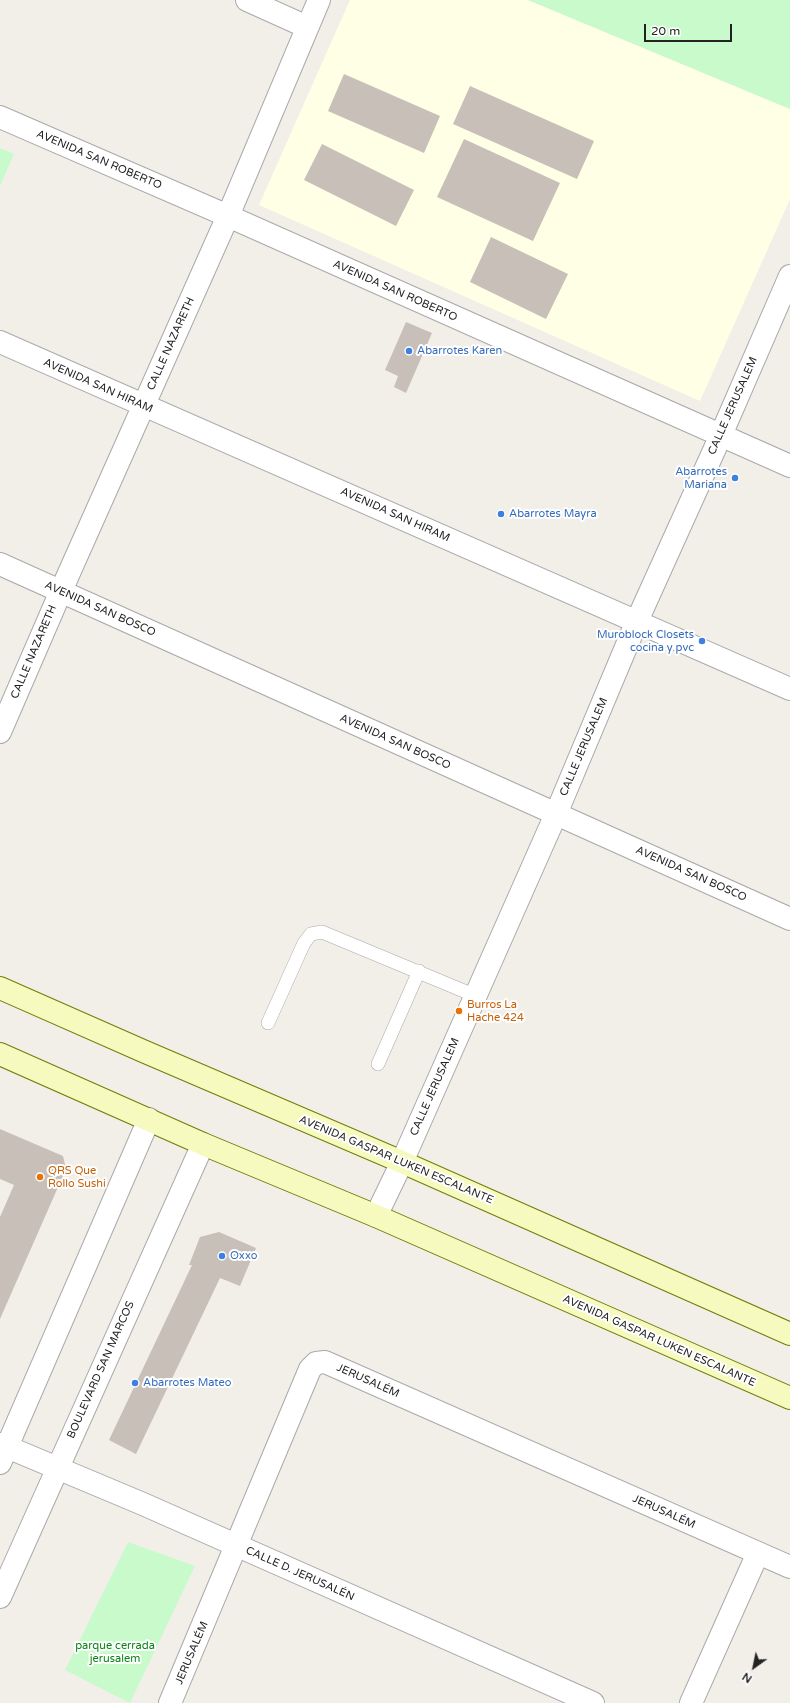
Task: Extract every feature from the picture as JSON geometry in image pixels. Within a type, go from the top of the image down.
[{"type":"street","points":[[247,0],[307,27]]},
{"type":"street","name":"CALLE NAZARETH","points":[[0,732],[228,216],[319,0]]},
{"type":"street","name":"AVENIDA SAN ROBERTO","points":[[0,117],[228,216],[790,466]]},
{"type":"street","name":"CALLE JERUSALEM","points":[[376,1216],[402,1162],[476,996],[556,814],[637,621],[721,435],[790,276]]},
{"type":"street","name":"AVENIDA SAN HIRAM","points":[[0,342],[790,689]]},
{"type":"street","name":"AVENIDA SAN BOSCO","points":[[0,564],[790,919]]},
{"type":"street","name":"AVENIDA GASPAR LUKEN ESCALANTE","points":[[0,988],[142,1051],[402,1162],[790,1334]]},
{"type":"street","name":"AVENIDA GASPAR LUKEN ESCALANTE","points":[[0,1054],[203,1144],[376,1216],[790,1398]]},
{"type":"street","points":[[2,1451],[149,1120]]},
{"type":"street","name":"BOULEVARD SAN MARCOS","points":[[0,1597],[203,1144]]},
{"type":"street","name":"JERUSALÉM","points":[[170,1703],[310,1369],[316,1363],[325,1362],[790,1567]]},
{"type":"street","name":"CALLE D. JERUSALÉN","points":[[2,1451],[57,1469],[143,1504],[593,1703]]},
{"type":"street","points":[[691,1703],[758,1553]]},
{"type":"lane","points":[[268,1023],[304,943],[311,934],[322,932],[335,936],[476,996]]},
{"type":"lane","points":[[378,1064],[419,971]]},
{"type":"shaded area","points":[[350,0],[528,0],[790,109],[790,199],[700,401],[259,205]]},
{"type":"green space","points":[[528,0],[790,0],[790,109]]},
{"type":"green space","points":[[0,148],[14,154],[0,186]]},
{"type":"green space","name":"parque cerrada jerusalem","points":[[128,1542],[195,1566],[130,1703],[65,1670]]},
{"type":"building","points":[[344,74],[440,116],[424,153],[328,111]]},
{"type":"building","points":[[470,86],[594,141],[577,179],[453,124]]},
{"type":"building","points":[[464,139],[560,183],[533,241],[437,197]]},
{"type":"building","points":[[322,144],[414,190],[396,226],[304,180]]},
{"type":"building","points":[[491,237],[568,274],[546,319],[470,282]]},
{"type":"building","name":"Abarrotes Karen","points":[[406,322],[432,333],[406,393],[394,387],[398,376],[385,370]]},
{"type":"building","points":[[0,1129],[63,1156],[66,1169],[0,1319],[0,1217],[14,1185],[0,1179]]},
{"type":"building","points":[[219,1232],[256,1248],[240,1286],[220,1278],[136,1454],[109,1440],[192,1265],[189,1265],[200,1237]]},
{"type":"place","name":"Abarrotes Karen","points":[[409,351]]},
{"type":"place","name":"Abarrotes Mariana","points":[[735,478]]},
{"type":"place","name":"Abarrotes Mayra","points":[[501,514]]},
{"type":"place","name":"Muroblock Closets cocina y pvc","points":[[702,641]]},
{"type":"place","name":"Burros La Hache 424","points":[[459,1011]]},
{"type":"place","name":"QRS Que Rollo Sushi","points":[[40,1177]]},
{"type":"place","name":"Oxxo","points":[[222,1256]]},
{"type":"place","name":"Abarrotes Mateo","points":[[135,1383]]}]
